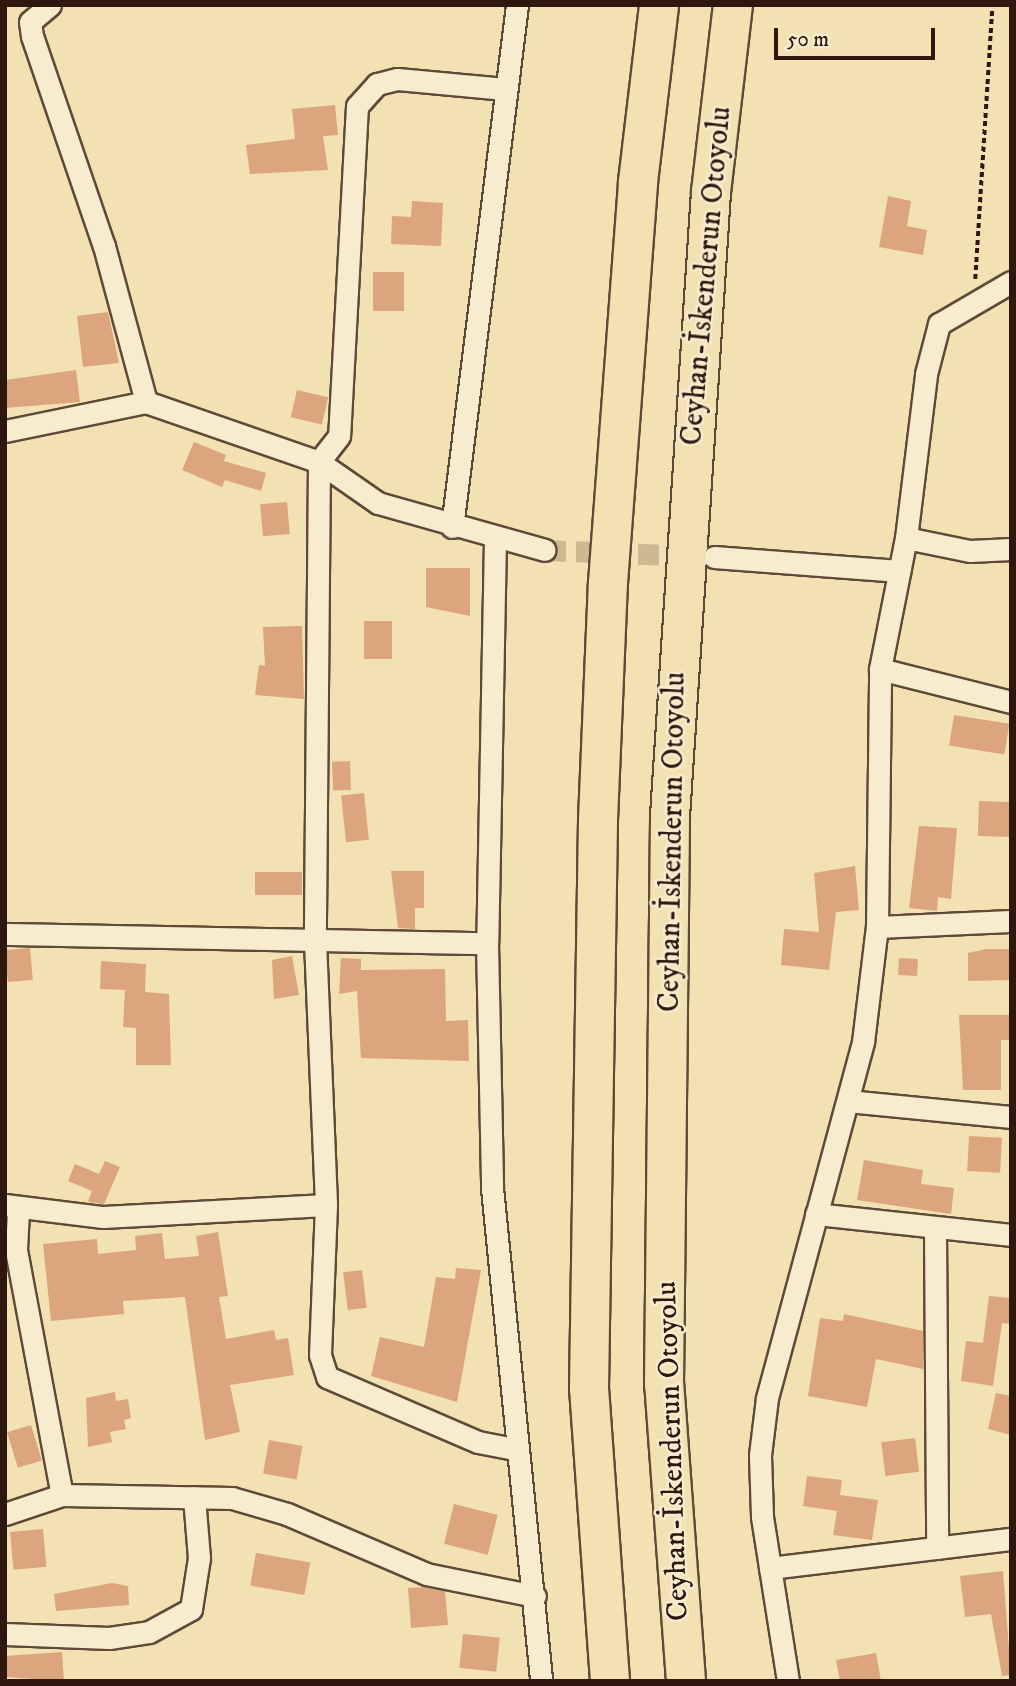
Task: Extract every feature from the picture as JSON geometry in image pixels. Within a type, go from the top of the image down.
[{"type":"highway","points":[[610,1681],[589,1388],[598,820],[608,583],[638,182],[659,5]]},
{"type":"highway","name":"Ceyhan-İskenderun Otoyolu","points":[[686,1681],[664,1384],[670,816],[705,273],[733,5]]},
{"type":"street","points":[[50,5],[30,22],[32,36],[104,246],[146,402]]},
{"type":"street","points":[[452,527],[517,5]]},
{"type":"street","points":[[505,89],[397,79],[377,84],[356,106],[339,436],[319,462],[314,941],[326,1206],[320,1355],[327,1377],[478,1442],[514,1449]]},
{"type":"street","points":[[788,1681],[770,1568],[760,1455],[767,1398],[863,1042],[877,927],[880,669],[906,538],[926,374],[939,324],[975,298],[1010,282]]},
{"type":"street","points":[[5,431],[146,402],[319,462],[378,503],[495,540],[545,550]]},
{"type":"street","points":[[906,538],[970,551],[1011,549]]},
{"type":"street","points":[[495,540],[487,943],[492,1188],[514,1449],[535,1596],[541,1681]]},
{"type":"street","points":[[714,557],[899,571]]},
{"type":"street","points":[[880,669],[1011,702]]},
{"type":"street","points":[[877,927],[1011,921]]},
{"type":"street","points":[[5,934],[487,943]]},
{"type":"street","points":[[848,1101],[1011,1117]]},
{"type":"street","points":[[62,1495],[16,1251],[12,1208],[103,1217],[326,1206]]},
{"type":"street","points":[[816,1213],[935,1231],[1011,1235]]},
{"type":"street","points":[[935,1231],[937,1548]]},
{"type":"street","points":[[5,1514],[62,1495],[232,1497],[288,1514],[426,1574],[535,1596]]},
{"type":"street","points":[[5,1634],[109,1638],[149,1632],[191,1609],[199,1558],[194,1497]]},
{"type":"street","points":[[770,1568],[1011,1539]]},
{"type":"path","points":[[975,298],[992,5]]},
{"type":"building","points":[[335,105],[338,135],[323,136],[328,170],[250,174],[246,145],[295,139],[292,109]]},
{"type":"building","points":[[888,196],[911,201],[907,226],[927,230],[923,255],[879,247]]},
{"type":"building","points":[[412,201],[443,203],[441,246],[391,244],[392,216],[411,217]]},
{"type":"building","points":[[373,272],[404,272],[404,311],[373,311]]},
{"type":"building","points":[[108,312],[119,363],[83,367],[77,316]]},
{"type":"building","points":[[76,370],[80,402],[5,408],[5,380]]},
{"type":"building","points":[[297,390],[328,397],[322,424],[291,417]]},
{"type":"building","points":[[194,442],[226,455],[224,461],[266,473],[261,491],[225,480],[222,487],[182,470]]},
{"type":"building","points":[[287,502],[290,534],[263,536],[260,504]]},
{"type":"building","points":[[426,568],[470,568],[470,616],[426,607]]},
{"type":"building","points":[[364,621],[392,621],[392,659],[364,659]]},
{"type":"building","points":[[302,626],[304,699],[255,695],[259,665],[265,666],[263,627]]},
{"type":"building","points":[[954,715],[1009,724],[1004,754],[949,746]]},
{"type":"building","points":[[350,761],[351,790],[333,791],[332,762]]},
{"type":"building","points":[[364,793],[369,840],[346,842],[341,795]]},
{"type":"building","points":[[979,801],[1011,802],[1010,837],[978,836]]},
{"type":"building","points":[[919,826],[957,828],[951,899],[938,897],[937,911],[909,908]]},
{"type":"building","points":[[855,866],[859,910],[836,912],[829,970],[781,965],[784,929],[819,932],[814,873]]},
{"type":"building","points":[[391,871],[424,871],[424,908],[415,908],[415,929],[398,928]]},
{"type":"building","points":[[255,872],[302,872],[302,895],[255,895]]},
{"type":"building","points":[[30,948],[33,980],[8,982],[5,950]]},
{"type":"building","points":[[986,949],[1011,949],[1011,980],[968,981],[968,953]]},
{"type":"building","points":[[292,956],[299,995],[274,999],[272,960]]},
{"type":"building","points":[[341,958],[361,959],[361,970],[445,969],[446,1021],[468,1020],[469,1061],[361,1058],[357,991],[339,994]]},
{"type":"building","points":[[899,958],[918,959],[917,976],[898,975]]},
{"type":"building","points":[[101,961],[146,964],[145,992],[169,994],[171,1065],[136,1065],[136,1028],[123,1027],[125,990],[100,989]]},
{"type":"building","points":[[959,1015],[1011,1015],[1011,1040],[1001,1040],[1001,1090],[963,1090]]},
{"type":"building","points":[[969,1136],[1002,1138],[1000,1173],[967,1171]]},
{"type":"building","points":[[864,1160],[923,1170],[921,1184],[954,1188],[951,1214],[857,1200]]},
{"type":"building","points":[[105,1161],[120,1167],[104,1204],[88,1202],[92,1191],[68,1181],[75,1164],[99,1174]]},
{"type":"building","points":[[218,1232],[228,1296],[219,1297],[226,1339],[274,1330],[276,1340],[288,1338],[294,1375],[230,1385],[240,1432],[205,1440],[185,1297],[123,1301],[124,1314],[51,1321],[43,1244],[97,1239],[98,1254],[136,1250],[135,1236],[162,1233],[165,1259],[199,1256],[196,1236]]},
{"type":"building","points":[[456,1268],[481,1270],[457,1402],[371,1376],[380,1337],[424,1347],[436,1277],[455,1279]]},
{"type":"building","points":[[362,1270],[367,1308],[348,1310],[343,1272]]},
{"type":"building","points":[[989,1296],[1011,1298],[1011,1324],[1002,1323],[993,1386],[961,1381],[966,1341],[983,1343]]},
{"type":"building","points":[[844,1314],[923,1331],[923,1369],[876,1359],[867,1407],[808,1396],[820,1318],[843,1321]]},
{"type":"building","points":[[115,1392],[116,1401],[128,1399],[131,1418],[124,1420],[126,1429],[110,1432],[112,1442],[88,1447],[86,1398]]},
{"type":"building","points":[[996,1393],[1011,1396],[1011,1435],[988,1429]]},
{"type":"building","points":[[31,1425],[42,1460],[18,1468],[7,1432]]},
{"type":"building","points":[[915,1438],[919,1472],[885,1476],[881,1442]]},
{"type":"building","points":[[269,1440],[302,1446],[297,1479],[263,1473]]},
{"type":"building","points":[[807,1476],[842,1480],[840,1495],[878,1500],[872,1540],[833,1535],[837,1511],[803,1506]]},
{"type":"building","points":[[454,1504],[498,1515],[488,1555],[444,1544]]},
{"type":"building","points":[[43,1529],[46,1567],[13,1570],[10,1532]]},
{"type":"building","points":[[256,1553],[310,1563],[304,1595],[250,1585]]},
{"type":"building","points":[[1003,1571],[1011,1675],[1002,1676],[991,1614],[965,1617],[960,1576]]},
{"type":"building","points":[[112,1583],[128,1586],[129,1605],[56,1611],[54,1594]]},
{"type":"building","points":[[424,1587],[445,1591],[448,1625],[411,1628],[408,1588]]},
{"type":"building","points":[[463,1634],[500,1638],[496,1672],[459,1668]]},
{"type":"building","points":[[62,1652],[64,1681],[5,1677],[5,1656]]},
{"type":"building","points":[[876,1653],[881,1681],[840,1681],[836,1660]]},
{"type":"tunnel","points":[[545,550],[694,556]]}]
